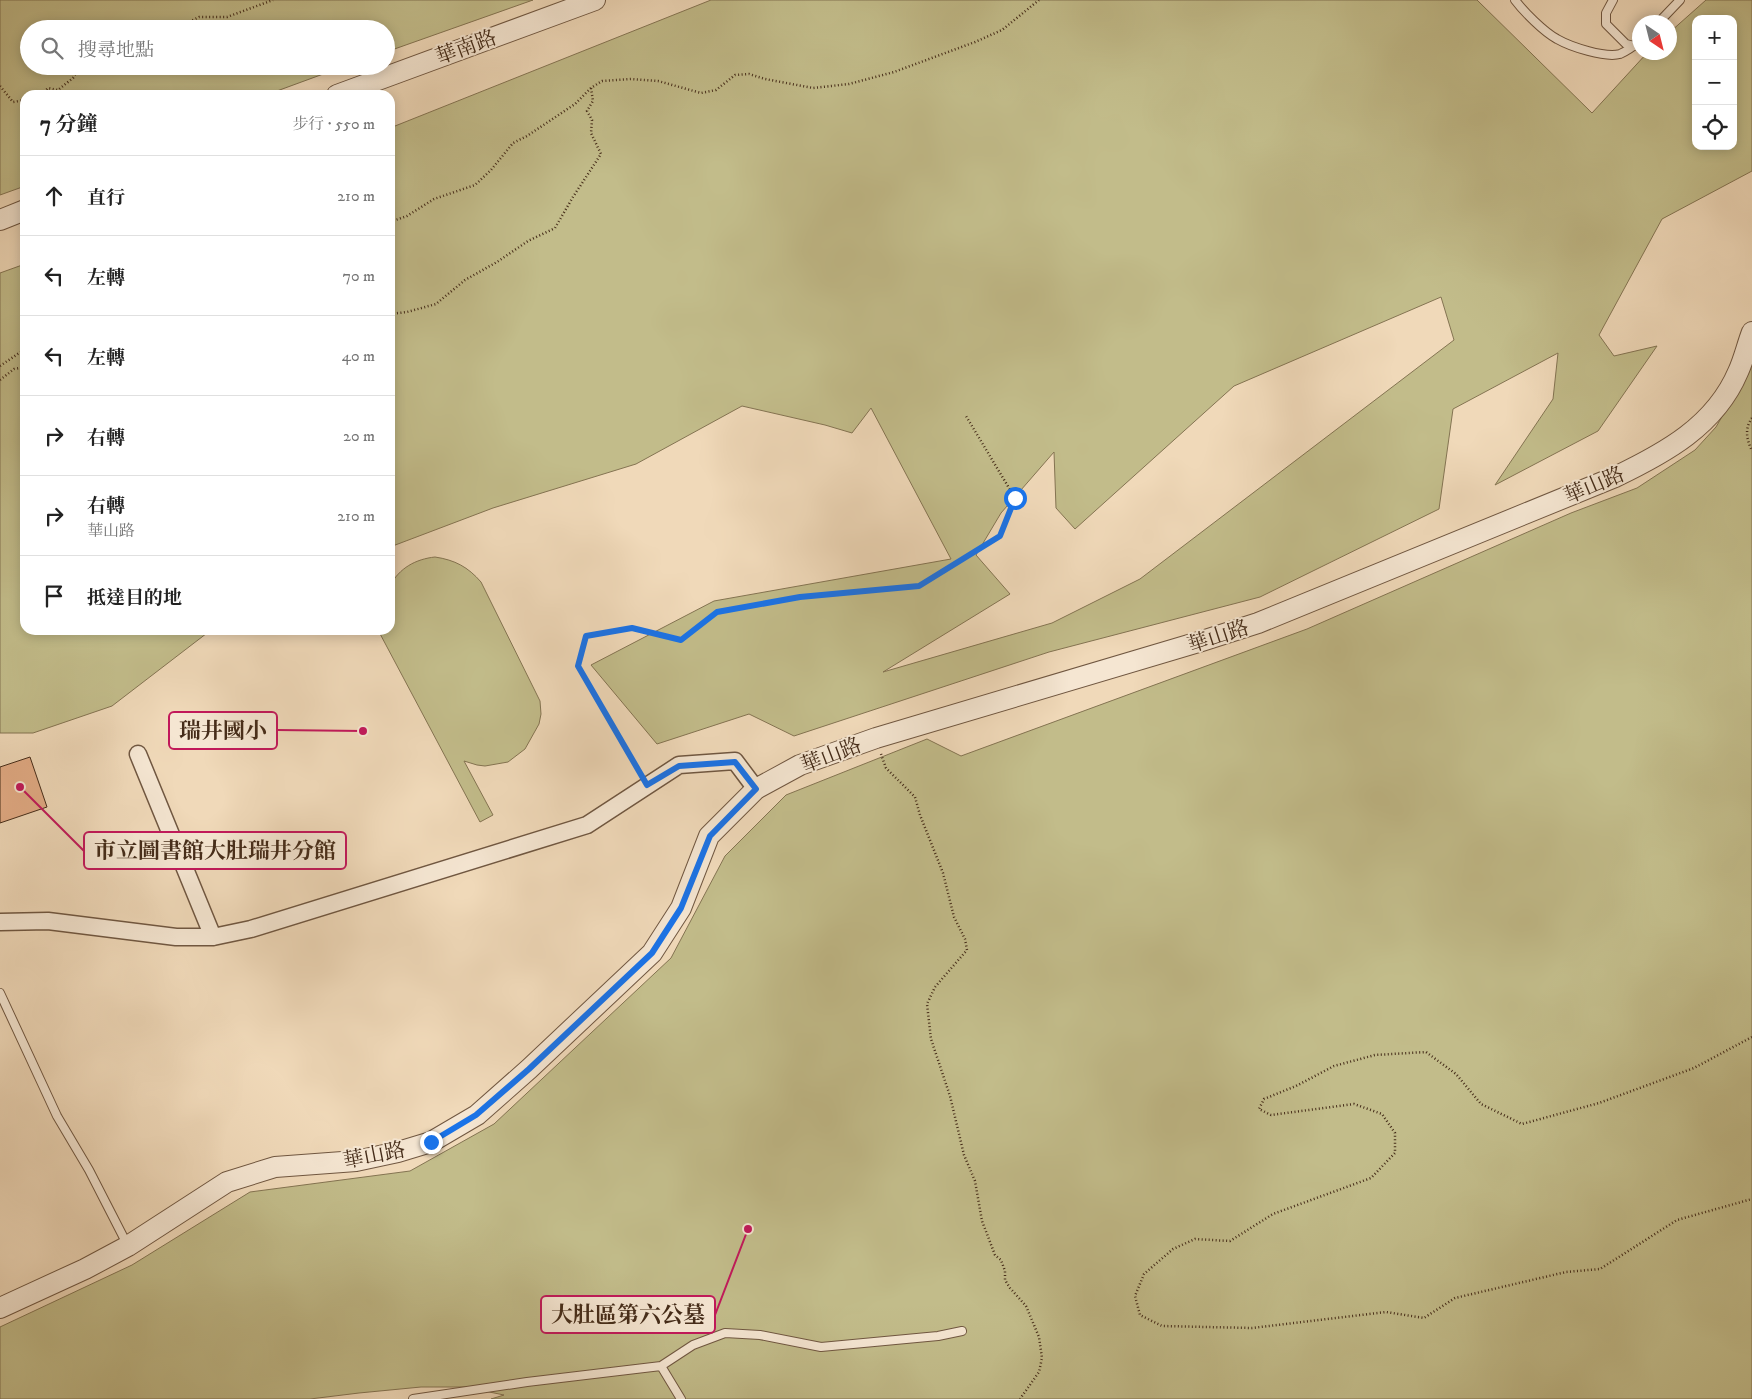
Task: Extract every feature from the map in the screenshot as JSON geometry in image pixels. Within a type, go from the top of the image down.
[{"type":"street","name":"華南路","points":[[395,74],[595,0]]},
{"type":"street","name":"華南路","points":[[351,90],[391,75]]},
{"type":"street","points":[[0,220],[20,212]]},
{"type":"street","name":"華山路","points":[[0,1308],[85,1269],[128,1246],[227,1182],[275,1167],[356,1161],[398,1152],[431,1142],[476,1115],[529,1069],[652,953],[681,908],[710,836],[756,789],[800,765],[876,738],[1258,623],[1615,478],[1672,447],[1694,431],[1716,410],[1738,372],[1752,332]]},
{"type":"street","points":[[138,754],[213,937]]},
{"type":"street","points":[[0,922],[48,921],[176,937],[213,937],[252,929],[586,825],[679,766],[735,762],[756,789]]},
{"type":"lane","points":[[1515,0],[1522,10],[1557,39],[1588,51],[1603,54],[1619,54],[1632,47]]},
{"type":"lane","points":[[1613,0],[1606,13],[1606,24],[1626,44],[1632,44]]},
{"type":"lane","points":[[1666,15],[1680,0]]},
{"type":"lane","points":[[0,993],[57,1116],[89,1170],[128,1246]]},
{"type":"lane","points":[[413,1399],[527,1382],[661,1366],[693,1345],[725,1333],[760,1335],[821,1347],[938,1336],[962,1331]]},
{"type":"lane","points":[[661,1366],[681,1399]]},
{"type":"path","points":[[193,20],[199,17],[227,17],[273,0]]},
{"type":"path","points":[[395,220],[407,216],[434,199],[475,184],[491,170],[513,143],[527,136],[575,104],[591,88],[602,81],[631,79],[658,81],[701,93],[716,90],[735,75],[749,74],[813,88],[849,84],[894,72],[1002,30],[1039,0]]},
{"type":"path","points":[[46,90],[48,88],[58,90],[75,75]]},
{"type":"path","points":[[0,86],[13,102],[20,101]]},
{"type":"path","points":[[395,313],[436,304],[464,280],[497,262],[528,241],[554,228],[601,154],[590,133],[592,120],[588,111],[594,101],[591,88]]},
{"type":"path","points":[[0,366],[20,352]]},
{"type":"path","points":[[0,380],[14,370],[20,368]]},
{"type":"path","points":[[647,785],[578,666],[586,636],[632,628],[681,640],[717,612],[800,597],[919,586],[1000,536],[1015,498],[966,416]]},
{"type":"path","points":[[1752,418],[1747,439],[1752,451]]},
{"type":"path","points":[[876,738],[886,768],[915,797],[920,815],[943,873],[954,916],[965,939],[967,950],[934,987],[927,1004],[931,1039],[950,1096],[964,1155],[974,1181],[982,1221],[995,1255],[1000,1260],[1005,1271],[1005,1280],[1026,1306],[1040,1337],[1042,1358],[1039,1372],[1020,1399]]},
{"type":"path","points":[[1752,1037],[1694,1068],[1599,1104],[1522,1124],[1482,1104],[1456,1074],[1426,1052],[1375,1055],[1334,1066],[1296,1086],[1264,1099],[1259,1109],[1271,1115],[1354,1104],[1382,1114],[1395,1133],[1395,1152],[1371,1178],[1273,1214],[1230,1241],[1195,1239],[1173,1249],[1144,1274],[1135,1296],[1140,1315],[1162,1326],[1252,1328],[1386,1312],[1424,1318],[1455,1298],[1566,1272],[1600,1269],[1677,1220],[1752,1199]]},
{"type":"shaded area","points":[[0,0],[533,0],[395,49],[395,20],[20,20],[20,75],[320,75],[280,90],[20,90],[20,188],[0,195]]},
{"type":"shaded area","points":[[711,0],[1477,0],[1592,113],[1641,60],[1677,60],[1677,26],[1706,0],[1752,0],[1752,171],[1662,219],[1599,335],[1614,356],[1657,346],[1598,431],[1495,485],[1553,399],[1558,353],[1453,409],[1439,509],[1260,597],[1049,652],[794,736],[749,714],[657,744],[591,665],[714,601],[951,559],[871,408],[852,433],[742,406],[636,464],[493,508],[395,545],[395,126]],"holes":[[[1441,297],[1454,340],[1140,579],[1052,623],[883,672],[1010,594],[976,555],[1001,513],[1054,452],[1056,508],[1075,529],[1234,386]]]},
{"type":"shaded area","points":[[20,266],[20,635],[204,635],[112,706],[33,733],[0,733],[0,273]]},
{"type":"shaded area","points":[[1752,353],[1752,1399],[491,1399],[504,1395],[465,1387],[421,1387],[310,1399],[0,1399],[0,1327],[132,1265],[250,1192],[410,1171],[494,1124],[671,958],[725,856],[786,795],[927,739],[961,756],[1307,629],[1571,513],[1637,488],[1695,450],[1716,427],[1741,384]]},
{"type":"shaded area","points":[[435,557],[449,560],[461,565],[481,582],[540,701],[541,714],[539,724],[525,749],[508,762],[485,766],[464,761],[493,815],[480,822],[381,635],[395,635],[395,578],[403,569],[421,560]]},
{"type":"building","points":[[30,757],[47,807],[0,823],[0,767]]},
{"type":"place","name":"瑞井國小","points":[[363,731]]},
{"type":"place","name":"市立圖書館大肚瑞井分館","points":[[20,787]]},
{"type":"place","name":"大肚區第六公墓","points":[[748,1229]]},
{"type":"route","points":[[431,1142],[476,1115],[529,1069],[652,953],[681,908],[710,836],[756,789],[735,762],[679,766],[647,785],[578,666],[586,636],[632,628],[681,640],[717,612],[800,597],[919,586],[1000,536],[1015,498]]}]
